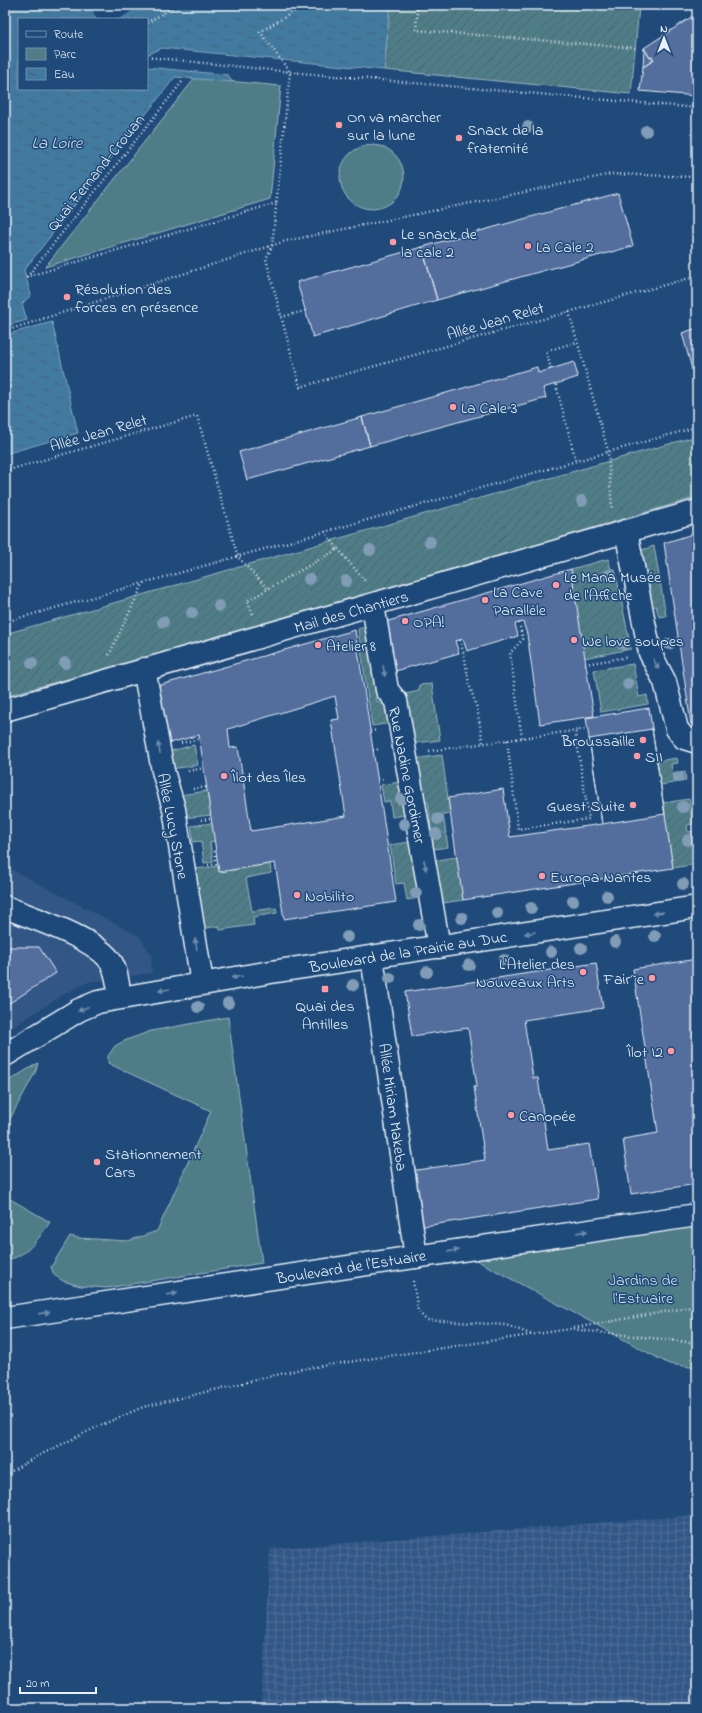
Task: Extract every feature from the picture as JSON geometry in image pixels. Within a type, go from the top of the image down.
[{"type":"street","name":"Mail des Chantiers","points":[[5,710],[697,511]]},
{"type":"street","points":[[621,533],[650,653],[665,682],[677,729],[684,738],[697,742]]},
{"type":"street","name":"Rue Nadine Gordimer","points":[[378,603],[387,690],[396,701],[439,947]]},
{"type":"street","name":"Allée Lucy Stone","points":[[144,669],[163,771],[174,809],[202,983]]},
{"type":"street","points":[[5,907],[82,939],[102,952],[111,962],[120,997]]},
{"type":"street","name":"Boulevard de la Prairie au Duc","points":[[5,1055],[79,1010],[98,1002],[120,997],[697,907]]},
{"type":"street","name":"Allée Miriam Makeba","points":[[372,957],[416,1257]]},
{"type":"street","name":"Boulevard de l'Estuaire","points":[[5,1318],[697,1215]]},
{"type":"path","points":[[148,22],[178,5]]},
{"type":"path","points":[[305,311],[281,317],[266,259],[272,246],[290,72],[260,32],[306,5]]},
{"type":"path","points":[[418,5],[416,30],[635,48]]},
{"type":"path","points":[[148,57],[290,72],[697,108]]},
{"type":"path","name":"Quai Fernand-Crouan","points":[[182,82],[26,277],[276,203]]},
{"type":"path","points":[[5,331],[286,241],[612,174],[697,177]]},
{"type":"path","name":"Allée Jean Relet","points":[[281,317],[300,387],[697,276]]},
{"type":"path","points":[[569,312],[608,451],[613,522],[621,533]]},
{"type":"path","points":[[551,369],[546,351],[577,342]]},
{"type":"path","points":[[556,385],[576,461]]},
{"type":"path","name":"Allée Jean Relet","points":[[5,471],[197,416],[238,557]]},
{"type":"path","points":[[5,622],[697,427]]},
{"type":"path","points":[[325,532],[378,603]]},
{"type":"path","points":[[263,636],[247,601],[338,549]]},
{"type":"path","points":[[238,557],[268,589]]},
{"type":"path","points":[[96,684],[143,583]]},
{"type":"path","points":[[519,623],[523,639],[510,653],[522,738]]},
{"type":"path","points":[[460,640],[469,684],[477,708],[483,743]]},
{"type":"path","points":[[585,664],[650,653]]},
{"type":"path","points":[[405,755],[587,729]]},
{"type":"path","points":[[507,740],[518,829],[588,819],[575,730]]},
{"type":"path","points":[[416,1257],[411,1274],[418,1311],[426,1320],[506,1325],[534,1335]]},
{"type":"path","points":[[5,1475],[34,1458],[97,1427],[143,1407],[188,1395],[301,1369],[534,1335],[697,1306]]},
{"type":"path","points":[[570,1329],[697,1343]]},
{"type":"shaded area","points":[[5,866],[139,936],[151,954],[152,973],[89,982],[66,993],[5,1032]]},
{"type":"shaded area","points":[[697,1515],[697,1708],[261,1708],[270,1549]]},
{"type":"green space","points":[[390,5],[623,5],[639,7],[631,94],[384,70]]},
{"type":"green space","points":[[195,78],[281,86],[270,199],[45,267]]},
{"type":"green space","name":"On va marcher sur la lune","points":[[366,145],[378,145],[395,154],[402,165],[404,177],[402,189],[395,200],[378,209],[366,209],[354,204],[345,195],[340,183],[340,171],[345,159],[354,150]]},
{"type":"green space","points":[[697,436],[697,497],[265,624],[5,696],[5,634]]},
{"type":"green space","points":[[654,546],[666,616],[659,617],[656,606],[648,607],[636,552]]},
{"type":"green space","points":[[608,559],[611,569],[615,569],[631,649],[584,658],[571,569]]},
{"type":"green space","points":[[370,626],[377,681],[374,682],[377,702],[388,700],[392,723],[372,726],[358,629]]},
{"type":"green space","points":[[633,664],[639,697],[647,695],[648,704],[601,712],[594,670]]},
{"type":"green space","points":[[432,684],[440,740],[409,744],[401,695],[419,691],[419,685]]},
{"type":"green space","points":[[194,745],[198,765],[171,769],[164,753]]},
{"type":"green space","points":[[442,755],[450,813],[443,814],[448,847],[427,850],[425,838],[432,836],[428,802],[419,803],[413,759]]},
{"type":"green space","points":[[677,758],[678,763],[671,764],[673,774],[685,772],[686,781],[661,785],[657,761]]},
{"type":"green space","points":[[400,782],[405,815],[392,817],[390,801],[384,802],[381,785]]},
{"type":"green space","points":[[207,791],[211,815],[183,818],[180,795]]},
{"type":"green space","points":[[689,799],[693,824],[687,825],[688,832],[694,831],[697,847],[697,864],[673,868],[663,803]]},
{"type":"green space","points":[[212,823],[215,841],[210,842],[213,862],[204,863],[201,841],[193,842],[191,826]]},
{"type":"green space","points":[[410,842],[414,871],[424,897],[407,900],[404,883],[396,884],[390,845]]},
{"type":"green space","points":[[457,857],[463,900],[443,903],[439,883],[435,883],[430,861]]},
{"type":"green space","points":[[270,864],[271,873],[246,878],[252,911],[276,908],[277,913],[253,917],[254,925],[220,930],[219,926],[201,929],[193,876],[197,875],[196,869],[218,866],[220,872]]},
{"type":"green space","points":[[228,1017],[262,1263],[107,1288],[80,1286],[63,1281],[54,1275],[51,1267],[70,1236],[78,1238],[128,1241],[157,1231],[211,1111],[108,1063],[108,1056],[115,1046],[151,1031]]},
{"type":"green space","points":[[38,1063],[36,1071],[5,1128],[5,1083]]},
{"type":"green space","points":[[5,1196],[50,1222],[36,1241],[26,1251],[13,1258],[5,1260]]},
{"type":"green space","name":"Jardins de l'Estuaire","points":[[697,1225],[697,1368],[669,1364],[476,1260]]},
{"type":"water","name":"La Loire","points":[[5,5],[390,5],[384,70],[162,48],[148,55],[148,18],[18,18],[18,90],[148,90],[148,67],[228,75],[232,82],[175,77],[24,270],[31,295],[22,304],[27,320],[5,326]]},
{"type":"water","points":[[52,322],[78,433],[5,454],[5,335]]},
{"type":"pier","points":[[93,5],[141,5],[121,18],[96,18],[94,14]]},
{"type":"building","points":[[693,16],[695,22],[697,21],[697,96],[640,91],[643,67],[654,60],[652,57],[650,58],[644,48]]},
{"type":"building","points":[[644,48],[650,58],[652,57],[654,60],[643,67]]},
{"type":"building","name":"La Cale 2","points":[[618,193],[633,246],[437,300],[422,247]]},
{"type":"building","points":[[422,247],[437,300],[313,337],[297,282]]},
{"type":"building","points":[[697,328],[697,387],[682,333]]},
{"type":"building","name":"La Cale 3","points":[[574,362],[578,377],[543,388],[546,398],[370,446],[362,417],[537,367],[538,373]]},
{"type":"building","points":[[362,417],[370,446],[247,480],[239,452]]},
{"type":"building","points":[[696,533],[697,723],[691,724],[664,543]]},
{"type":"building","points":[[571,569],[594,716],[540,724],[527,634],[523,622],[515,624],[518,636],[467,651],[463,639],[455,641],[459,653],[392,672],[385,622]]},
{"type":"building","name":"Îlot des Îles","points":[[355,630],[396,902],[284,919],[275,863],[219,872],[199,735],[166,744],[157,686]],"holes":[[[335,696],[339,719],[331,720],[346,816],[251,831],[238,747],[230,748],[228,729]]]},
{"type":"building","points":[[649,708],[673,868],[463,900],[448,798],[503,789],[510,837],[602,824],[586,718]]},
{"type":"building","points":[[652,729],[665,814],[602,824],[589,739]]},
{"type":"building","points":[[5,947],[39,947],[56,973],[5,1006]]},
{"type":"building","name":"Îlot I2","points":[[697,959],[697,1184],[631,1194],[623,1139],[658,1133],[633,969]]},
{"type":"building","name":"Canopée","points":[[596,963],[603,1008],[524,1020],[533,1078],[538,1078],[548,1150],[589,1144],[598,1199],[418,1227],[410,1171],[485,1160],[474,1087],[477,1086],[468,1028],[412,1036],[405,992]]},
{"type":"place","name":"On va marcher sur la lune","points":[[339,125]]},
{"type":"place","name":"Snack de la fraternité","points":[[459,138]]},
{"type":"place","name":"Le snack de la cale 2","points":[[393,242]]},
{"type":"place","name":"La Cale 2","points":[[528,246]]},
{"type":"place","name":"Résolution des forces en présence","points":[[67,297]]},
{"type":"place","name":"La Cale 3","points":[[453,407]]},
{"type":"place","name":"Le Mana Musée de l'Affiche","points":[[556,585]]},
{"type":"place","name":"La Cave Parallèle","points":[[485,600]]},
{"type":"place","name":"OPA!","points":[[405,621]]},
{"type":"place","name":"We love soupes","points":[[574,640]]},
{"type":"place","name":"Atelier 8","points":[[318,645]]},
{"type":"place","name":"Broussaille","points":[[643,740]]},
{"type":"place","name":"SII","points":[[637,756]]},
{"type":"place","name":"Îlot des Îles","points":[[224,776]]},
{"type":"place","name":"Guest Suite","points":[[633,805]]},
{"type":"place","name":"Europa Nantes","points":[[542,876]]},
{"type":"place","name":"Nobilito","points":[[297,895]]},
{"type":"place","name":"L'Atelier des Nouveaux Arts","points":[[583,972]]},
{"type":"place","name":"Fair~e","points":[[652,978]]},
{"type":"place","name":"Quai des Antilles","points":[[325,989]]},
{"type":"place","name":"Îlot I2","points":[[671,1051]]},
{"type":"place","name":"Canopée","points":[[511,1115]]},
{"type":"place","name":"Stationnement Cars","points":[[97,1162]]}]
